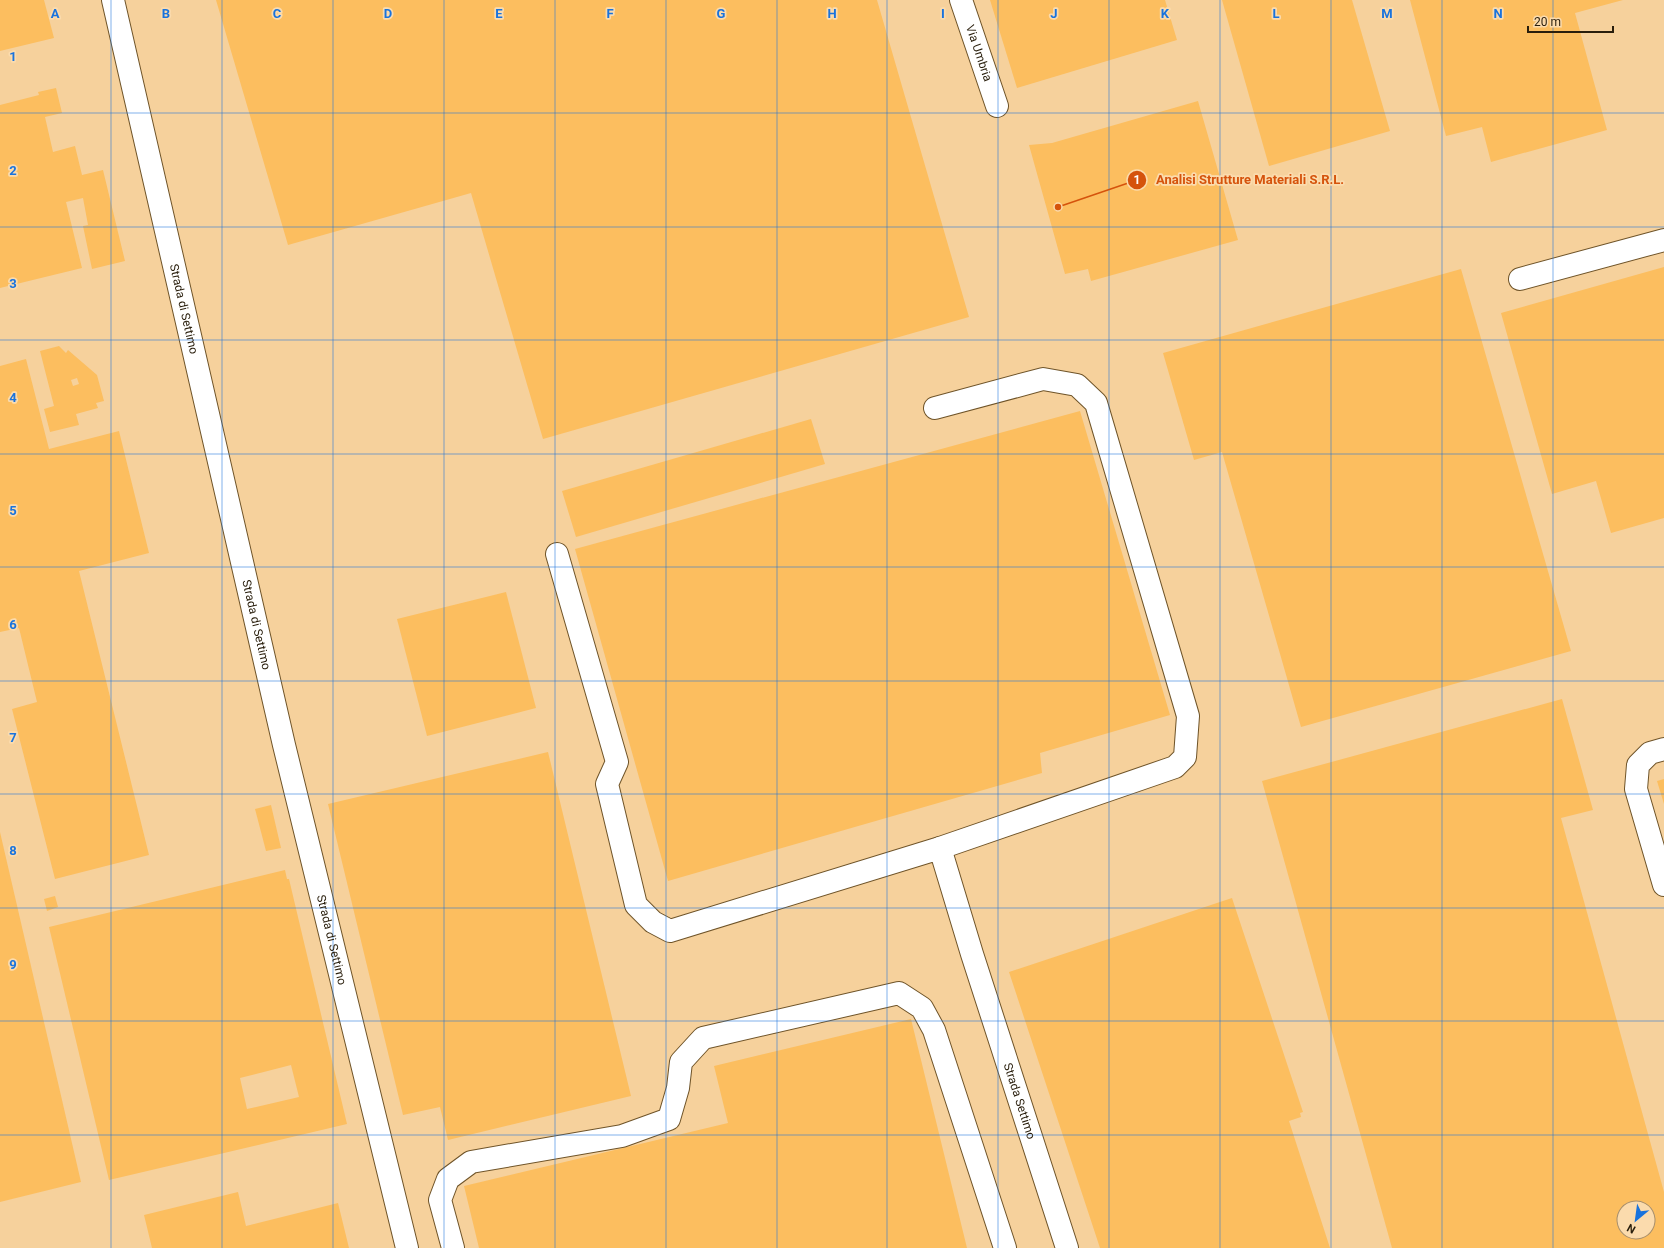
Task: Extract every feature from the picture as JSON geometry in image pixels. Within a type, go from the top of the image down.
[{"type":"street","name":"Strada di Settimo","points":[[113,0],[284,745],[407,1248]]},
{"type":"street","name":"Via Umbria","points":[[961,0],[997,106]]},
{"type":"street","points":[[1520,278],[1664,240]]},
{"type":"street","points":[[557,554],[617,762],[607,784],[636,905],[653,922],[670,931],[940,848],[1175,767],[1185,757],[1188,716],[1096,403],[1077,385],[1044,379],[934,408]]},
{"type":"street","points":[[1664,749],[1650,753],[1638,765],[1636,789],[1664,885]]},
{"type":"street","name":"Strada Settimo","points":[[940,848],[972,954],[1067,1248]]},
{"type":"street","points":[[452,1248],[440,1200],[448,1178],[471,1162],[622,1136],[669,1119],[678,1088],[681,1062],[703,1038],[899,992],[922,1008],[934,1030],[1005,1248]]},
{"type":"shaded area","points":[[0,0],[1664,0],[1664,1248],[0,1248]]},
{"type":"building","points":[[0,0],[44,0],[54,38],[0,51]]},
{"type":"building","points":[[216,0],[877,0],[969,317],[543,439],[471,193],[288,245]]},
{"type":"building","points":[[990,0],[1165,0],[1177,40],[1017,88]]},
{"type":"building","points":[[1222,0],[1352,0],[1390,131],[1269,166]]},
{"type":"building","points":[[1410,0],[1623,0],[1575,13],[1607,130],[1491,162],[1482,127],[1446,136]]},
{"type":"building","points":[[56,88],[62,113],[45,117],[53,152],[75,146],[82,175],[103,170],[125,261],[92,269],[83,226],[88,225],[83,198],[66,202],[82,268],[0,288],[0,105],[39,95],[38,92]]},
{"type":"building","points":[[1198,101],[1238,240],[1091,281],[1088,269],[1065,274],[1029,145],[1052,143]]},
{"type":"building","points":[[1664,267],[1664,518],[1611,533],[1596,481],[1552,494],[1501,313]]},
{"type":"building","points":[[1461,269],[1571,651],[1301,727],[1222,452],[1194,460],[1163,353]]},
{"type":"building","points":[[59,346],[66,353],[68,350],[97,375],[104,401],[96,403],[98,408],[76,414],[79,425],[50,432],[44,409],[54,406],[40,351]],"holes":[[[77,378],[79,384],[73,386],[71,380]]]},
{"type":"building","points":[[26,359],[49,449],[119,431],[149,553],[79,571],[149,855],[55,879],[12,709],[37,702],[19,628],[0,632],[0,366]]},
{"type":"building","points":[[1080,411],[1170,715],[1040,753],[1042,773],[668,881],[575,549]]},
{"type":"building","points":[[811,419],[825,464],[576,537],[562,491]]},
{"type":"building","points":[[506,592],[536,708],[427,736],[397,619]]},
{"type":"building","points":[[1562,699],[1593,810],[1561,818],[1664,1192],[1664,1248],[1392,1248],[1262,781]]},
{"type":"building","points":[[548,752],[631,1096],[448,1140],[440,1107],[403,1115],[328,804]]},
{"type":"building","points":[[1664,779],[1664,804],[1657,781]]},
{"type":"building","points":[[271,805],[281,848],[266,851],[255,809]]},
{"type":"building","points":[[0,832],[81,1182],[0,1202]]},
{"type":"building","points":[[285,870],[287,879],[289,879],[347,1124],[109,1180],[49,927]],"holes":[[[291,1065],[299,1097],[247,1109],[240,1078]]]},
{"type":"building","points":[[55,896],[58,907],[47,911],[44,899]]},
{"type":"building","points":[[1232,898],[1303,1112],[1300,1113],[1301,1117],[1289,1121],[1330,1248],[1100,1248],[1009,972]]},
{"type":"building","points":[[911,1019],[967,1248],[479,1248],[464,1186],[728,1123],[714,1066]]},
{"type":"building","points":[[238,1192],[246,1226],[338,1203],[349,1248],[152,1248],[144,1215]]},
{"type":"place","name":"Analisi Strutture Materiali S.R.L.","points":[[1058,207]]}]
